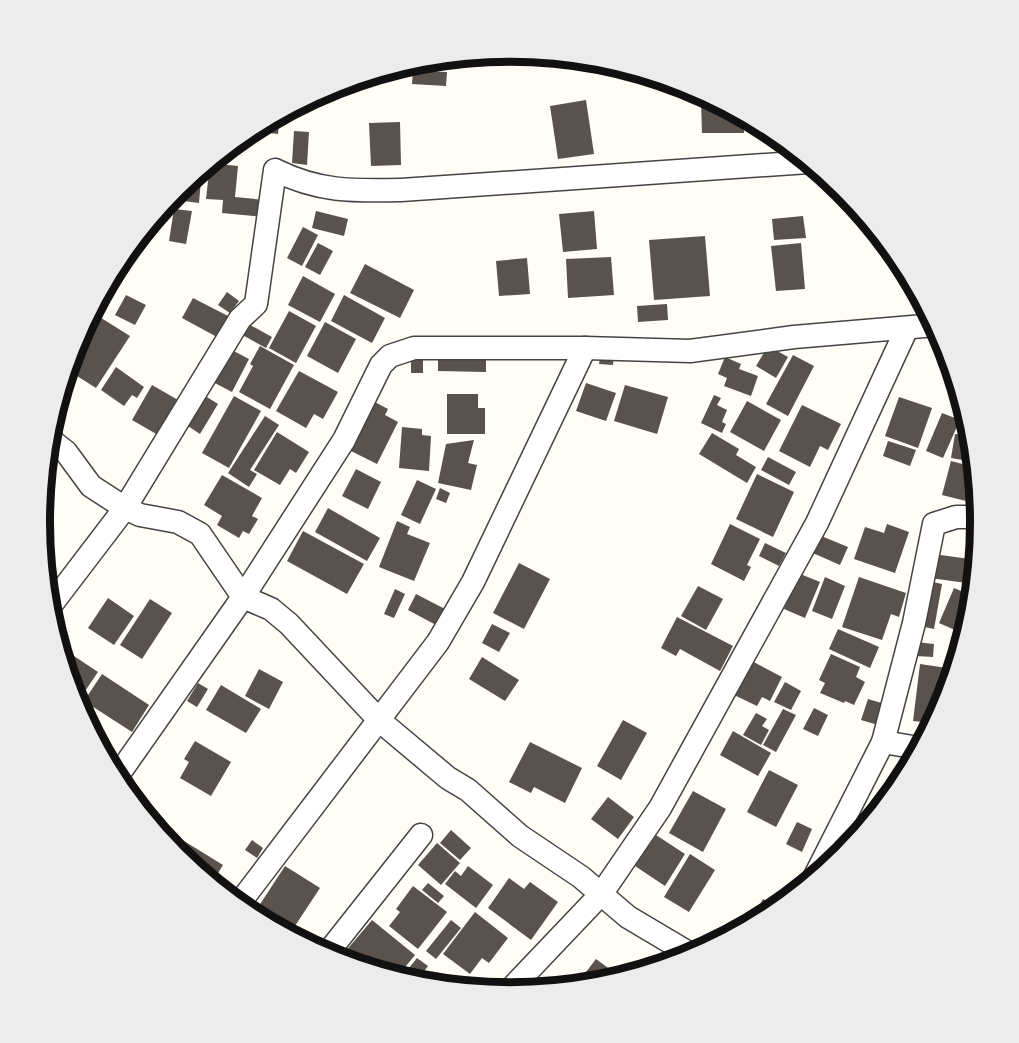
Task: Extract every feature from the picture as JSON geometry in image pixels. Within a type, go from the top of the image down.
[{"type":"street","points":[[56,599],[124,508],[240,319],[256,304],[275,170],[296,180],[340,191],[401,190],[797,163]]},
{"type":"street","points":[[122,769],[243,597],[344,440],[381,365],[390,356],[414,348],[585,348],[690,351],[794,337],[926,326]]},
{"type":"street","points":[[518,982],[602,893],[660,808],[817,523],[907,328]]},
{"type":"street","points":[[244,897],[438,642],[473,582],[585,348]]},
{"type":"street","points":[[56,444],[66,452],[92,486],[124,508],[140,515],[178,522],[200,534],[243,597],[271,609],[290,624],[380,721],[448,778],[468,790],[520,836],[602,893],[628,917],[680,948]]},
{"type":"street","points":[[825,856],[883,742],[915,623],[934,524],[956,517],[970,517]]},
{"type":"street","points":[[883,742],[911,747]]},
{"type":"street","points":[[333,946],[421,835]]},
{"type":"building","points":[[413,72],[447,72],[446,86],[412,84]]},
{"type":"building","points":[[586,100],[594,154],[558,159],[550,106]]},
{"type":"building","points":[[701,104],[744,126],[744,133],[702,133]]},
{"type":"building","points":[[400,122],[401,165],[371,166],[369,123]]},
{"type":"building","points":[[279,124],[278,134],[265,133]]},
{"type":"building","points":[[294,131],[309,132],[307,165],[292,163]]},
{"type":"building","points":[[220,164],[238,166],[235,197],[265,200],[263,217],[222,213],[223,200],[206,199],[209,174]]},
{"type":"building","points":[[201,181],[199,203],[180,201]]},
{"type":"building","points":[[174,209],[192,211],[186,244],[169,241]]},
{"type":"building","points":[[316,211],[348,219],[344,236],[312,228]]},
{"type":"building","points":[[594,211],[597,249],[563,252],[559,214]]},
{"type":"building","points":[[803,216],[806,238],[774,240],[772,219]]},
{"type":"building","points":[[303,227],[318,235],[302,266],[287,258]]},
{"type":"building","points":[[705,236],[710,296],[654,300],[649,240]]},
{"type":"building","points":[[318,243],[333,251],[320,275],[305,267]]},
{"type":"building","points":[[801,243],[805,289],[776,291],[771,246]]},
{"type":"building","points":[[611,257],[614,295],[568,298],[566,259]]},
{"type":"building","points":[[527,258],[530,294],[499,296],[496,261]]},
{"type":"building","points":[[365,264],[414,290],[400,318],[350,293]]},
{"type":"building","points":[[303,276],[335,294],[320,322],[288,305]]},
{"type":"building","points":[[227,292],[239,301],[230,313],[218,305]]},
{"type":"building","points":[[126,295],[146,305],[135,325],[115,315]]},
{"type":"building","points":[[344,295],[385,318],[372,343],[331,321]]},
{"type":"building","points":[[193,298],[228,316],[217,337],[182,318]]},
{"type":"building","points":[[667,304],[668,320],[638,322],[637,306]]},
{"type":"building","points":[[289,311],[316,326],[296,363],[269,348]]},
{"type":"building","points":[[98,316],[130,336],[96,388],[74,374]]},
{"type":"building","points":[[243,321],[272,337],[266,348],[237,332]]},
{"type":"building","points":[[325,322],[356,339],[338,373],[307,356]]},
{"type":"building","points":[[260,346],[294,365],[270,409],[239,392],[253,366],[250,364]]},
{"type":"building","points":[[768,346],[788,357],[776,378],[756,366]]},
{"type":"building","points":[[228,348],[249,359],[232,392],[211,381]]},
{"type":"building","points":[[601,352],[614,353],[613,365],[599,364]]},
{"type":"building","points":[[438,354],[486,355],[486,372],[438,371]]},
{"type":"building","points":[[793,355],[814,366],[788,416],[766,404]]},
{"type":"building","points":[[725,357],[741,364],[739,369],[758,376],[751,396],[724,386],[727,378],[718,374]]},
{"type":"building","points":[[411,358],[423,358],[423,373],[411,373]]},
{"type":"building","points":[[116,367],[144,387],[137,398],[132,395],[124,406],[101,390]]},
{"type":"building","points":[[299,371],[338,392],[323,419],[314,414],[306,428],[276,411]]},
{"type":"building","points":[[586,383],[616,393],[606,421],[576,411]]},
{"type":"building","points":[[152,385],[178,400],[158,435],[132,420]]},
{"type":"building","points":[[625,385],[668,397],[657,434],[614,421]]},
{"type":"building","points":[[202,394],[218,404],[200,434],[185,424]]},
{"type":"building","points":[[447,394],[478,394],[478,408],[485,408],[485,434],[447,434]]},
{"type":"building","points":[[714,395],[721,398],[717,405],[727,410],[722,422],[726,424],[722,433],[701,423]]},
{"type":"building","points":[[234,396],[261,411],[229,468],[202,453]]},
{"type":"building","points":[[899,397],[932,408],[918,448],[885,436]]},
{"type":"building","points":[[371,400],[388,409],[385,415],[398,422],[377,464],[347,449]]},
{"type":"building","points":[[747,401],[781,420],[764,451],[730,432]]},
{"type":"building","points":[[802,405],[841,424],[828,450],[820,446],[810,467],[779,451]]},
{"type":"building","points":[[942,413],[958,419],[959,423],[943,458],[926,451]]},
{"type":"building","points":[[265,416],[279,425],[250,470],[257,474],[249,487],[228,473]]},
{"type":"building","points":[[402,427],[422,429],[422,435],[431,436],[429,471],[399,468]]},
{"type":"building","points":[[277,432],[309,452],[296,473],[290,469],[280,485],[254,470]]},
{"type":"building","points":[[712,433],[739,449],[736,455],[756,467],[747,483],[699,454]]},
{"type":"building","points":[[955,434],[962,435],[966,461],[951,458]]},
{"type":"building","points":[[474,440],[468,463],[477,465],[471,490],[438,483],[446,444]]},
{"type":"building","points":[[888,441],[916,450],[910,466],[883,456]]},
{"type":"building","points":[[768,457],[796,472],[789,485],[761,470]]},
{"type":"building","points":[[951,461],[966,465],[969,502],[942,495]]},
{"type":"building","points":[[356,469],[381,482],[368,509],[342,496]]},
{"type":"building","points":[[757,474],[794,492],[773,537],[736,519]]},
{"type":"building","points":[[222,475],[262,498],[252,516],[258,519],[249,534],[243,531],[239,538],[217,525],[222,516],[204,505]]},
{"type":"building","points":[[417,480],[436,489],[420,524],[401,515]]},
{"type":"building","points":[[440,488],[450,493],[446,503],[436,499]]},
{"type":"building","points":[[328,508],[380,538],[367,561],[315,532]]},
{"type":"building","points":[[397,521],[410,527],[407,534],[430,543],[414,581],[379,567]]},
{"type":"building","points":[[730,524],[760,539],[747,565],[751,567],[744,581],[711,564]]},
{"type":"building","points":[[887,524],[909,532],[895,573],[854,559],[865,527],[884,533]]},
{"type":"building","points":[[303,531],[364,564],[347,594],[287,561]]},
{"type":"building","points":[[814,533],[848,547],[840,565],[806,550]]},
{"type":"building","points":[[765,543],[786,553],[779,566],[759,556]]},
{"type":"building","points":[[933,554],[968,559],[966,583],[930,578]]},
{"type":"building","points":[[519,563],[550,579],[524,629],[493,613]]},
{"type":"building","points":[[798,573],[820,582],[805,618],[784,609]]},
{"type":"building","points":[[825,577],[845,586],[832,619],[812,611]]},
{"type":"building","points":[[859,577],[906,593],[899,617],[891,614],[882,640],[842,627]]},
{"type":"building","points":[[928,581],[942,584],[934,629],[920,626]]},
{"type":"building","points":[[698,586],[723,599],[706,630],[681,616]]},
{"type":"building","points":[[954,588],[964,592],[956,631],[939,623]]},
{"type":"building","points":[[395,589],[405,594],[394,618],[384,614]]},
{"type":"building","points":[[416,594],[445,609],[436,625],[408,610]]},
{"type":"building","points":[[108,598],[134,616],[114,645],[88,628]]},
{"type":"building","points":[[150,599],[172,613],[142,659],[120,645]]},
{"type":"building","points":[[677,617],[733,646],[720,671],[680,649],[676,656],[661,648]]},
{"type":"building","points":[[492,624],[510,633],[499,652],[482,643]]},
{"type":"building","points":[[838,629],[879,647],[870,668],[829,649]]},
{"type":"building","points":[[916,642],[934,644],[933,657],[916,656]]},
{"type":"building","points":[[71,654],[98,672],[83,694],[74,669]]},
{"type":"building","points":[[831,654],[860,667],[856,677],[865,682],[854,705],[820,693],[825,683],[819,680]]},
{"type":"building","points":[[482,657],[519,680],[505,701],[469,679]]},
{"type":"building","points":[[750,660],[782,677],[770,701],[762,697],[757,706],[732,694]]},
{"type":"building","points":[[920,664],[945,668],[923,722],[913,721]]},
{"type":"building","points":[[259,669],[283,682],[269,709],[245,696]]},
{"type":"building","points":[[102,674],[149,705],[132,732],[87,703],[85,699]]},
{"type":"building","points":[[785,682],[801,691],[791,710],[774,702]]},
{"type":"building","points":[[198,683],[208,689],[197,707],[187,701]]},
{"type":"building","points":[[221,685],[261,709],[246,733],[206,710]]},
{"type":"building","points":[[868,699],[885,704],[878,725],[861,720]]},
{"type":"building","points":[[814,708],[828,715],[818,736],[803,729]]},
{"type":"building","points":[[783,709],[796,715],[776,752],[763,745]]},
{"type":"building","points":[[756,713],[767,719],[762,726],[769,730],[761,745],[743,735]]},
{"type":"building","points":[[623,720],[647,733],[621,780],[597,766]]},
{"type":"building","points":[[733,731],[771,753],[758,776],[720,755]]},
{"type":"building","points":[[195,741],[231,762],[211,796],[180,778],[189,762],[184,759]]},
{"type":"building","points":[[530,742],[582,768],[565,803],[534,787],[531,793],[509,782]]},
{"type":"building","points":[[769,770],[798,785],[776,827],[747,812]]},
{"type":"building","points":[[693,791],[726,809],[703,852],[669,833]]},
{"type":"building","points":[[608,797],[634,817],[618,839],[591,819]]},
{"type":"building","points":[[797,822],[812,829],[802,852],[786,844]]},
{"type":"building","points":[[451,830],[471,848],[460,860],[440,843]]},
{"type":"building","points":[[656,835],[685,854],[665,886],[635,866]]},
{"type":"building","points":[[252,840],[263,848],[257,858],[245,850]]},
{"type":"building","points":[[184,841],[223,865],[216,876],[206,867],[182,844]]},
{"type":"building","points":[[437,843],[460,863],[441,885],[418,865]]},
{"type":"building","points":[[690,854],[715,870],[689,912],[664,897]]},
{"type":"building","points":[[285,866],[320,888],[294,928],[258,907]]},
{"type":"building","points":[[468,866],[493,885],[476,908],[445,884],[455,871],[461,876]]},
{"type":"building","points":[[509,878],[524,889],[530,882],[558,902],[531,940],[488,908]]},
{"type":"building","points":[[428,883],[444,896],[438,903],[422,890]]},
{"type":"building","points":[[413,886],[447,912],[418,949],[389,926],[400,912],[396,909]]},
{"type":"building","points":[[763,899],[768,902],[765,904],[758,908]]},
{"type":"building","points":[[475,912],[508,938],[489,963],[482,958],[470,974],[443,954]]},
{"type":"building","points":[[372,920],[415,955],[403,969],[346,951]]},
{"type":"building","points":[[451,920],[461,928],[436,959],[426,951]]},
{"type":"building","points":[[417,958],[428,966],[422,973],[407,970]]},
{"type":"building","points":[[596,959],[611,970],[599,973],[583,976]]}]
